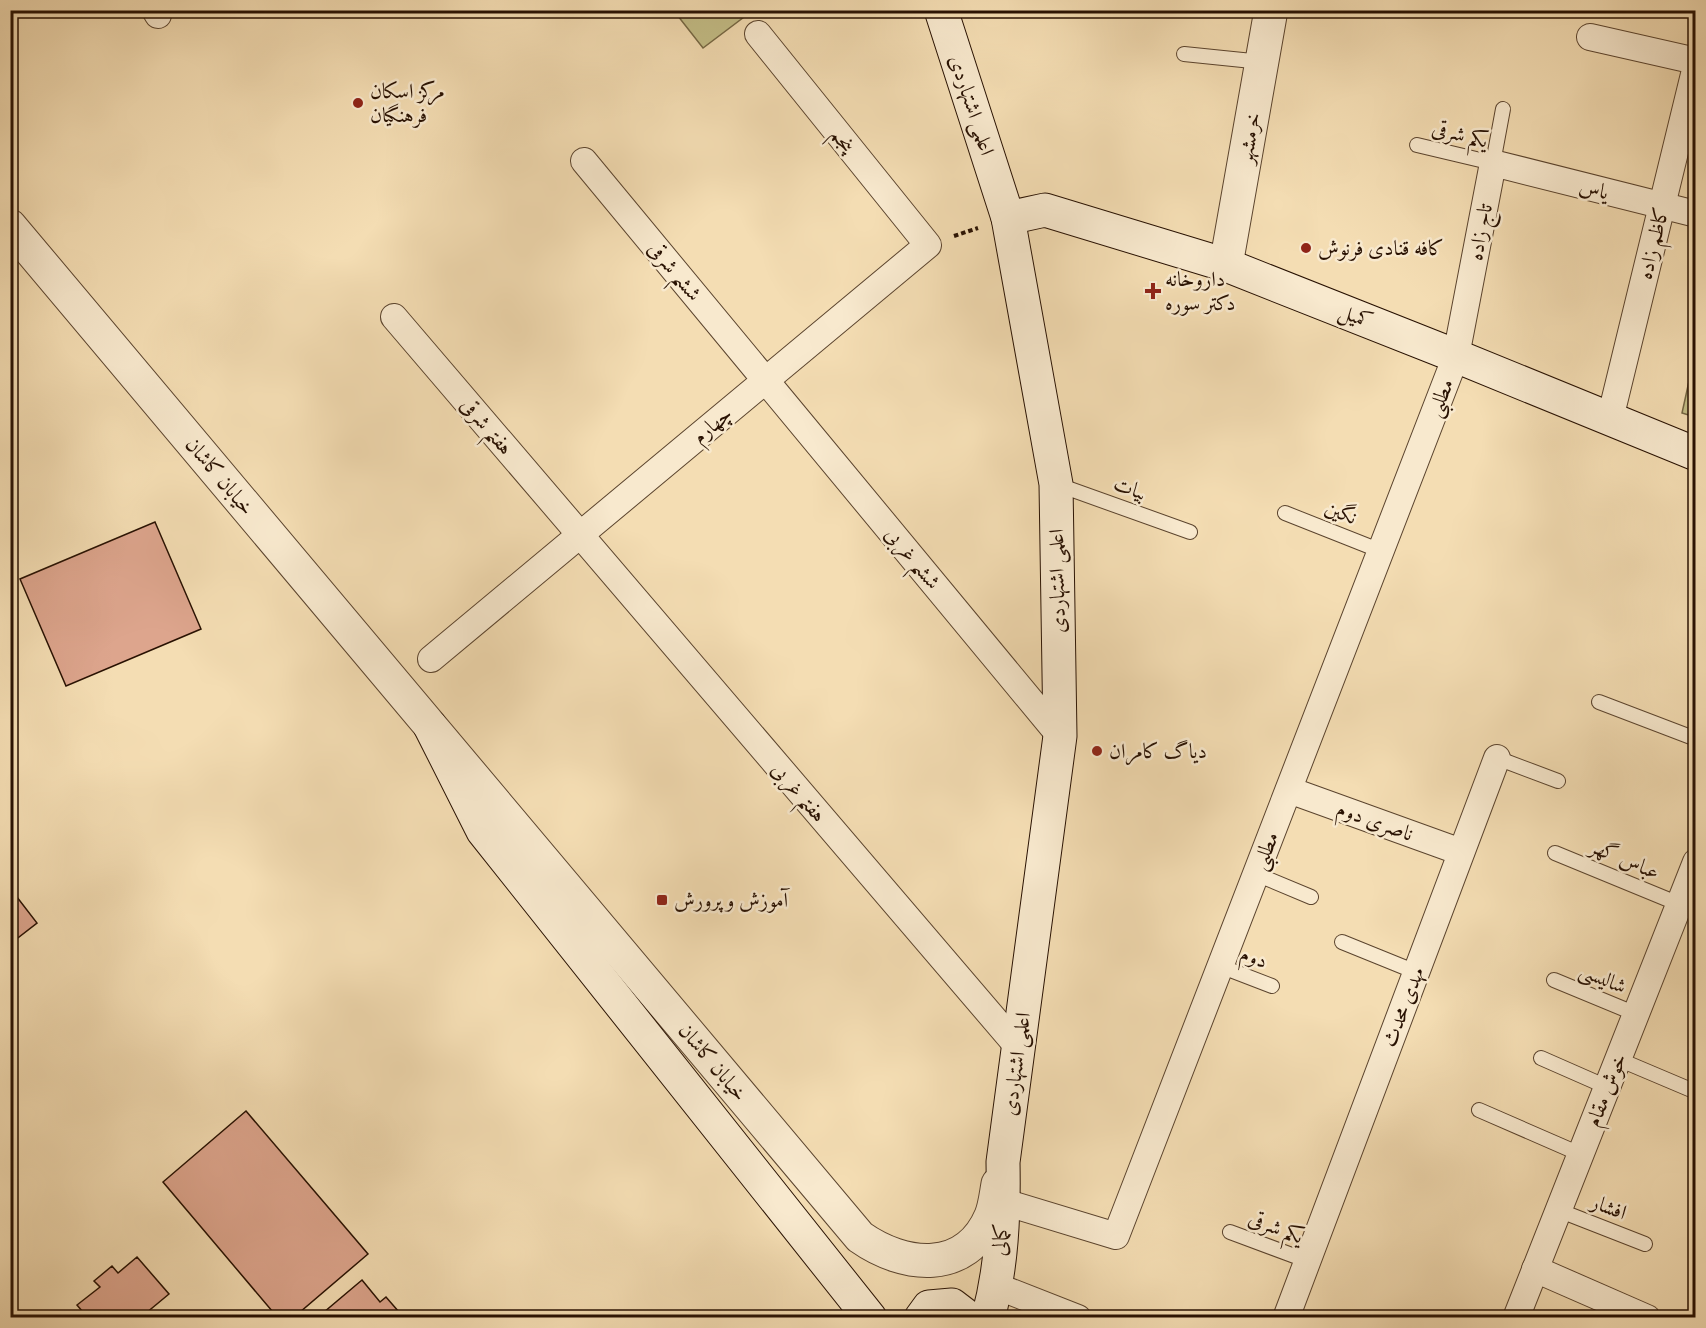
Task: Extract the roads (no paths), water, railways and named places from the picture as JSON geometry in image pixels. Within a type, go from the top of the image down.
[{"type":"main road","name":"اعلمی اشتهاردی","points":[[941,10],[1008,218],[1056,484],[1060,736],[1003,1162]]},
{"type":"main road","name":"خرمشهر","points":[[1226,265],[1271,10]]},
{"type":"main road","name":"کمیل","points":[[1008,218],[1045,210],[1226,265],[1695,454]]},
{"type":"main road","name":"خیابان کاشان","points":[[10,226],[860,1237],[875,1248],[909,1260],[930,1261],[952,1257],[970,1245],[991,1216],[1003,1162]]},
{"type":"main road","name":"خیابان کاشان","points":[[430,726],[483,831],[870,1317]]},
{"type":"main road","name":"کمالی","points":[[988,1317],[996,1286],[1004,1202],[1003,1162]]},
{"type":"main road","points":[[921,1317],[928,1307],[952,1305],[969,1317]]},
{"type":"street","name":"پنجم","points":[[758,34],[928,245]]},
{"type":"street","points":[[1590,37],[1695,61]]},
{"type":"street","name":"کاظم زاده","points":[[1610,419],[1695,66]]},
{"type":"street","name":"ششم شرقی","points":[[584,161],[766,381]]},
{"type":"street","name":"یاس","points":[[1493,163],[1695,214]]},
{"type":"street","name":"تاج زاده","points":[[1456,356],[1493,163]]},
{"type":"street","name":"چهارم","points":[[431,659],[928,245]]},
{"type":"street","name":"هفتم شرقی","points":[[394,317],[580,536]]},
{"type":"street","name":"مطلبی","points":[[1004,1202],[1116,1236],[1456,356]]},
{"type":"street","name":"ششم غربی","points":[[766,381],[1060,736]]},
{"type":"street","name":"هفتم غربی","points":[[580,536],[1019,1048]]},
{"type":"street","name":"مهدی محدث","points":[[1286,1317],[1497,758]]},
{"type":"street","name":"ناصری دوم","points":[[1288,790],[1461,852]]},
{"type":"street","name":"خوش مقام","points":[[1516,1317],[1636,1014],[1687,908],[1695,862]]},
{"type":"street","points":[[1535,1269],[1647,1317]]},
{"type":"street","points":[[996,1286],[1078,1317]]},
{"type":"lane","points":[[1184,54],[1262,62]]},
{"type":"lane","name":"تاج زاده","points":[[1493,163],[1503,109]]},
{"type":"lane","name":"یکم شرقی","points":[[1417,144],[1493,163]]},
{"type":"lane","name":"بیات","points":[[1056,484],[1190,532]]},
{"type":"lane","name":"نگین","points":[[1285,513],[1381,551]]},
{"type":"lane","points":[[1599,702],[1695,739]]},
{"type":"lane","name":"مهدی محدث","points":[[1497,758],[1558,781]]},
{"type":"lane","name":"عباس گهر","points":[[1554,853],[1687,908]]},
{"type":"lane","points":[[1256,874],[1311,897]]},
{"type":"lane","points":[[1342,942],[1416,972]]},
{"type":"lane","name":"دوم","points":[[1220,966],[1272,986]]},
{"type":"lane","name":"شالیسی","points":[[1554,980],[1636,1014]]},
{"type":"lane","points":[[1541,1058],[1607,1087]]},
{"type":"lane","points":[[1618,1059],[1695,1092]]},
{"type":"lane","points":[[1479,1110],[1580,1154]]},
{"type":"lane","name":"افشار","points":[[1558,1210],[1645,1244]]},
{"type":"lane","name":"یکم شرقی","points":[[1230,1232],[1308,1261]]},
{"type":"place","name":"مرکز اسکان فرهنگیان","points":[[358,103]]},
{"type":"place","name":"کافه قنادی فرنوش","points":[[1306,248]]},
{"type":"place","name":"داروخانه دکتر سوره","points":[[1153,291]]},
{"type":"place","name":"دیاگ کامران","points":[[1097,751]]},
{"type":"place","name":"آموزش و پرورش","points":[[662,900]]}]
